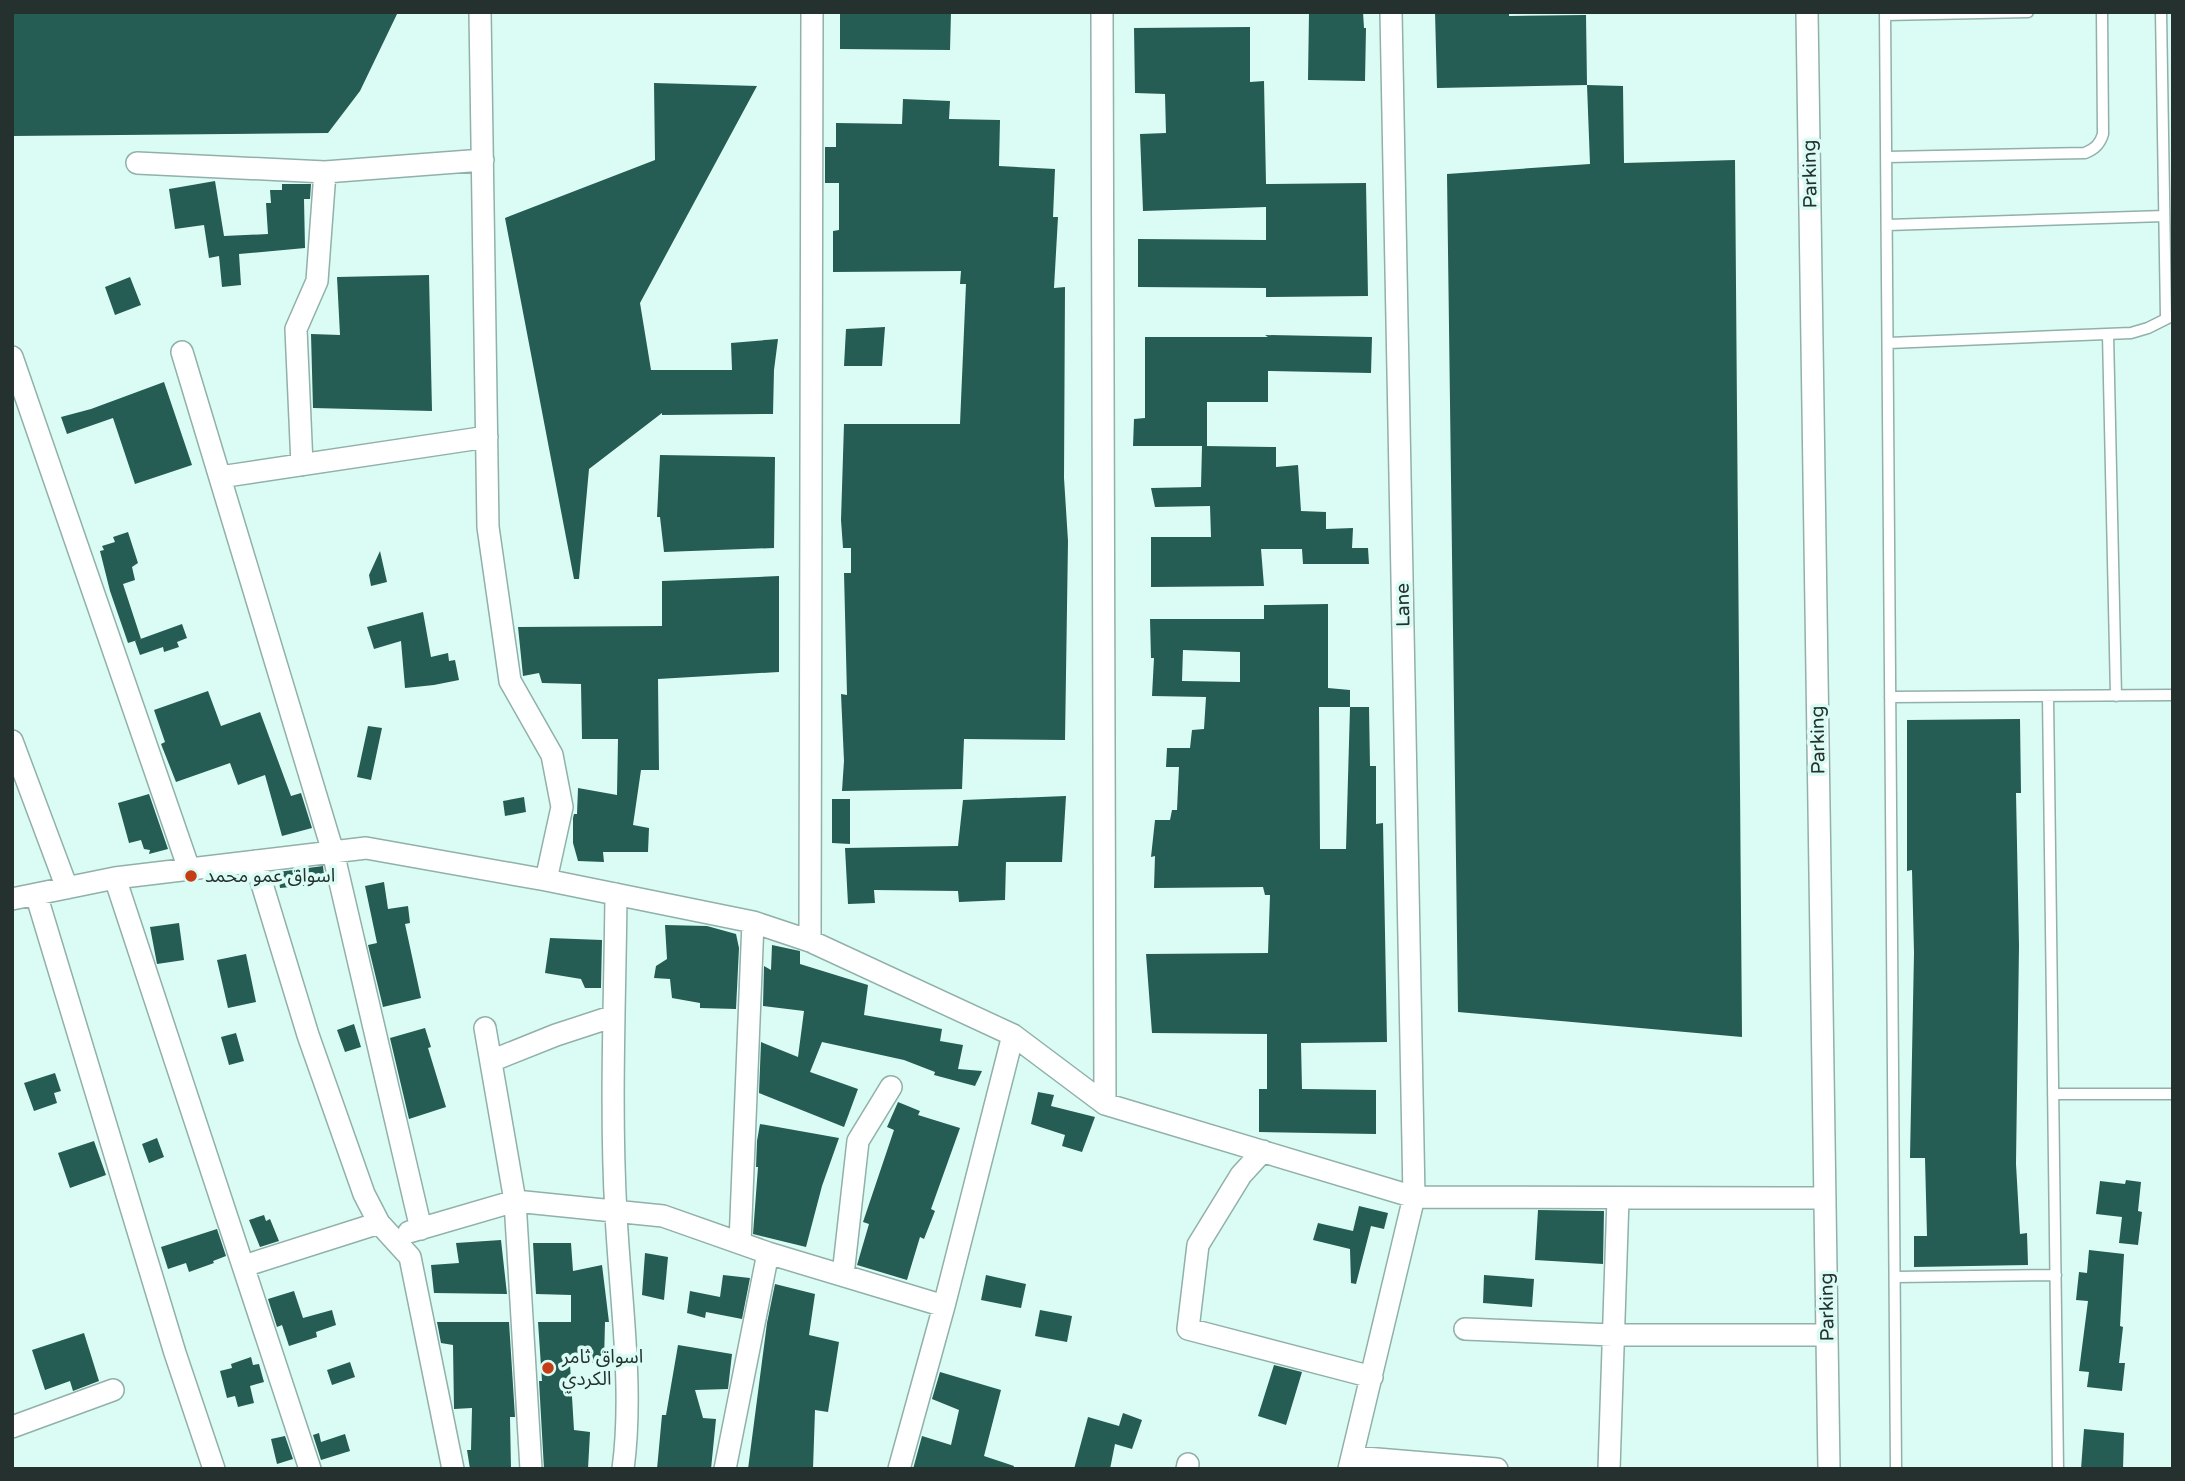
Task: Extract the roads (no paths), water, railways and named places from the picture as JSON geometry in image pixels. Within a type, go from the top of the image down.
[{"type":"street","points":[[480,12],[488,527],[510,681],[552,755],[562,807],[546,880]]},
{"type":"street","points":[[810,941],[812,12]]},
{"type":"street","points":[[1102,12],[1105,1104]]},
{"type":"street","name":"Lane","points":[[1351,1463],[1414,1197],[1391,12]]},
{"type":"street","name":"Parking","points":[[1807,12],[1829,1469]]},
{"type":"street","points":[[137,163],[325,172],[482,160]]},
{"type":"street","points":[[302,465],[296,329],[317,281],[325,172]]},
{"type":"street","points":[[182,352],[333,852],[421,1228]]},
{"type":"street","points":[[12,357],[189,869]]},
{"type":"street","points":[[220,477],[487,437]]},
{"type":"street","points":[[12,741],[67,888]]},
{"type":"street","points":[[12,899],[115,878],[366,848],[546,880],[753,922],[810,941],[1013,1035],[1105,1104],[1414,1197],[1825,1198]]},
{"type":"street","points":[[256,861],[308,1035],[364,1194],[386,1230],[410,1257],[453,1469]]},
{"type":"street","points":[[115,878],[310,1469]]},
{"type":"street","points":[[36,894],[214,1469]]},
{"type":"street","points":[[616,894],[615,1210],[628,1429],[623,1469]]},
{"type":"street","points":[[740,1243],[753,922]]},
{"type":"street","points":[[491,1061],[614,1016]]},
{"type":"street","points":[[485,1028],[515,1200],[531,1469]]},
{"type":"street","points":[[899,1469],[944,1306],[1013,1035]]},
{"type":"street","points":[[843,1275],[858,1141],[891,1087]]},
{"type":"street","points":[[1263,1151],[1241,1175],[1198,1245],[1188,1329],[1372,1377]]},
{"type":"street","points":[[1609,1469],[1618,1198]]},
{"type":"street","points":[[244,1266],[386,1230],[421,1228],[515,1200],[663,1216],[768,1252],[944,1306]]},
{"type":"street","points":[[726,1469],[768,1252]]},
{"type":"street","points":[[1465,1329],[1613,1335],[1827,1335]]},
{"type":"street","points":[[12,1427],[113,1390]]},
{"type":"street","points":[[1351,1463],[1497,1469]]},
{"type":"lane","points":[[1896,1469],[1885,13],[2028,12]]},
{"type":"lane","points":[[1887,157],[2085,153],[2097,146],[2103,134],[2102,12]]},
{"type":"lane","points":[[1889,343],[2108,334],[2140,331],[2169,318],[2164,216],[2168,167],[2165,18]]},
{"type":"lane","points":[[1888,225],[2164,216]]},
{"type":"lane","points":[[2108,334],[2116,696]]},
{"type":"lane","points":[[1890,697],[2173,695]]},
{"type":"lane","points":[[2048,696],[2058,1469]]},
{"type":"lane","points":[[2053,1094],[2173,1094]]},
{"type":"lane","points":[[1895,1277],[2056,1275]]},
{"type":"place","name":"اسواق عمو محمد","points":[[191,876]]},
{"type":"place","name":"اسواق ثامر الكردي","points":[[548,1368]]}]
